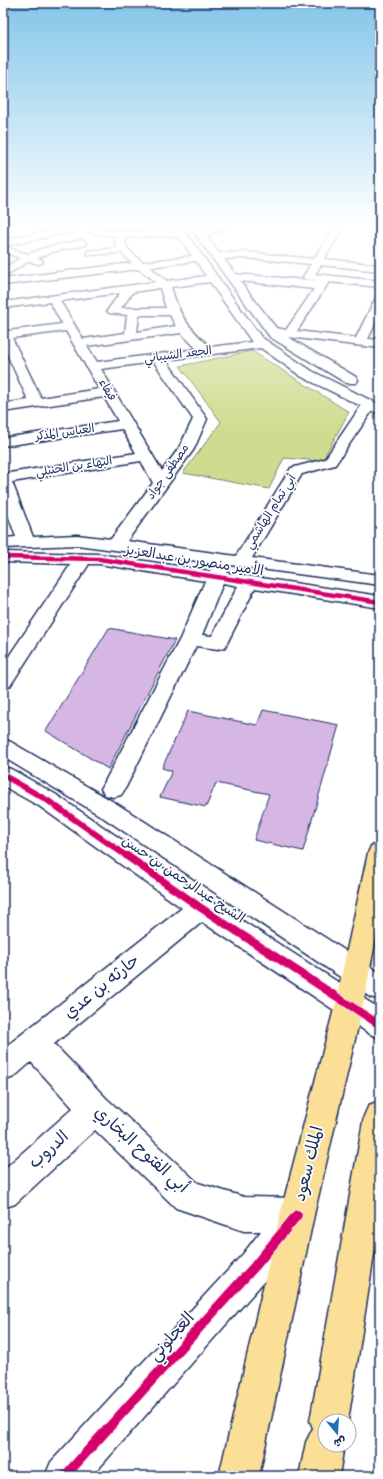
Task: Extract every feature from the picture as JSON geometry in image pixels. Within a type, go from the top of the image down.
[{"type":"main road","name":"الملك سعود","points":[[239,1476],[297,1215],[349,1005],[368,980],[380,853]]},
{"type":"main road","points":[[330,1413],[380,1116]]},
{"type":"main road","points":[[319,1476],[323,1453]]},
{"type":"street","points":[[3,305],[76,295]]},
{"type":"street","points":[[125,295],[113,311],[173,311]]},
{"type":"street","points":[[168,295],[171,307],[184,329],[207,351]]},
{"type":"street","points":[[226,295],[257,340],[307,374],[374,407]]},
{"type":"street","points":[[246,295],[272,331],[327,367],[360,385]]},
{"type":"street","points":[[290,333],[315,295]]},
{"type":"street","name":"فيفاء","points":[[53,298],[161,482]]},
{"type":"street","points":[[231,302],[250,301]]},
{"type":"street","points":[[361,341],[380,302]]},
{"type":"street","points":[[131,336],[133,312]]},
{"type":"street","points":[[36,403],[7,351],[4,334],[69,327]]},
{"type":"street","points":[[79,343],[184,329]]},
{"type":"street","points":[[272,331],[380,344]]},
{"type":"street","name":"الجعد الشيباني","points":[[92,366],[264,344]]},
{"type":"street","name":"مصطفى جواد","points":[[116,545],[186,449],[200,419],[158,358]]},
{"type":"street","points":[[3,408],[108,392]]},
{"type":"street","name":"أبي تمام الهاشمي","points":[[113,789],[190,639],[215,577],[232,560],[296,471],[330,462],[374,407]]},
{"type":"street","name":"العباس المذكر","points":[[3,442],[127,424]]},
{"type":"street","name":"البهاء بن الحنبلي","points":[[3,479],[146,456]]},
{"type":"street","points":[[3,479],[26,542]]},
{"type":"street","name":"الأمير منصور بن عبدالعزيز","points":[[3,543],[77,540],[380,580]]},
{"type":"street","name":"الأمير منصور بن عبدالعزيز","points":[[3,557],[99,559],[380,602]]},
{"type":"street","points":[[3,681],[83,559]]},
{"type":"street","points":[[190,639],[218,644],[249,582]]},
{"type":"street","name":"الشيخ عبدالرحمن بن حسن","points":[[3,747],[109,810],[368,980]]},
{"type":"street","name":"الشيخ عبدالرحمن بن حسن","points":[[3,775],[47,800],[201,908],[380,1024]]},
{"type":"street","name":"حارثه بن عدي","points":[[3,1067],[201,908]]},
{"type":"street","name":"أبي الفتوح البخاري","points":[[33,1043],[95,1109],[188,1196],[244,1214],[297,1215]]},
{"type":"street","name":"الدروب","points":[[3,1192],[95,1109]]},
{"type":"street","name":"العجلوني","points":[[65,1476],[255,1266],[297,1215]]},
{"type":"green space","points":[[252,351],[349,412],[322,461],[284,458],[269,489],[183,473],[221,422],[180,366]]},
{"type":"building","points":[[109,628],[175,640],[108,769],[46,731]]},
{"type":"building","points":[[263,710],[339,725],[303,851],[254,840],[269,794],[216,783],[206,807],[160,797],[172,771],[162,768],[188,711],[257,725]]},
{"type":"cycle path","points":[[3,557],[99,559],[380,602]]},
{"type":"cycle path","points":[[3,775],[47,800],[201,908],[380,1025]]},
{"type":"cycle path","points":[[65,1476],[255,1266],[297,1215]]}]
